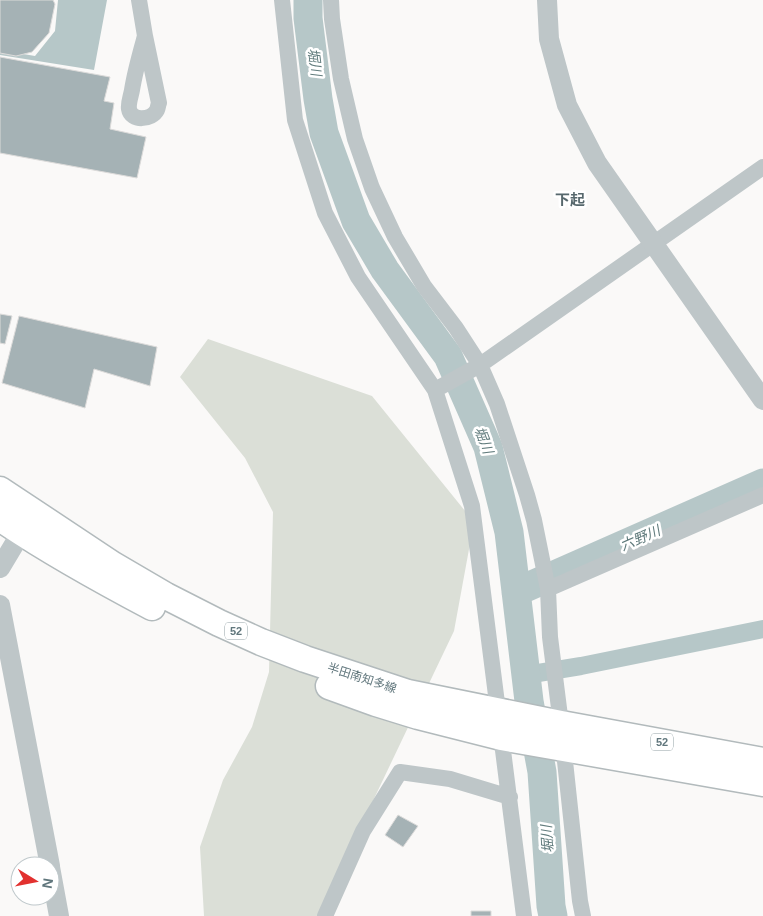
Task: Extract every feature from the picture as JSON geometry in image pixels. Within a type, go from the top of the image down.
[{"type":"main road","name":"半田南知多線","points":[[0,490],[113,565],[219,623],[261,642],[330,668],[499,724]]},
{"type":"main road","name":"半田南知多線","points":[[0,518],[21,533],[116,588],[211,637],[276,666],[376,703],[418,716],[499,724],[561,727],[763,761]]},
{"type":"main road","name":"半田南知多線","points":[[561,727],[763,783]]},
{"type":"street","points":[[139,0],[146,36]]},
{"type":"street","points":[[282,0],[295,120],[325,213],[358,277],[435,390],[472,506],[524,916]]},
{"type":"street","points":[[331,0],[341,79],[355,139],[372,188],[395,237],[424,286],[456,328],[480,365],[497,404],[534,520],[547,588],[550,637],[583,916]]},
{"type":"street","points":[[547,0],[549,39],[567,105],[598,163],[763,400]]},
{"type":"street","points":[[435,390],[480,365],[763,167]]},
{"type":"street","points":[[547,588],[763,495]]},
{"type":"street","points":[[0,568],[21,533]]},
{"type":"street","points":[[0,605],[48,856]]},
{"type":"street","points":[[325,916],[363,830],[400,772],[450,779],[510,797]]},
{"type":"shaded area","points":[[58,0],[107,0],[94,70],[0,55],[0,50],[35,56],[55,31]]},
{"type":"shaded area","points":[[208,339],[372,396],[474,522],[454,631],[318,916],[204,916],[200,847],[223,780],[252,727],[269,672],[273,512],[245,458],[180,377]]},
{"type":"building","points":[[0,0],[53,0],[55,4],[49,33],[32,52],[16,56],[0,53]]},
{"type":"building","points":[[0,57],[110,77],[104,101],[114,103],[110,129],[146,137],[137,178],[0,153]]},
{"type":"building","points":[[0,314],[12,316],[5,344],[0,343]]},
{"type":"building","points":[[19,316],[157,347],[150,386],[94,369],[85,408],[2,383]]},
{"type":"building","points":[[398,815],[418,826],[403,847],[385,835]]},
{"type":"building","points":[[471,911],[491,911],[491,916],[471,916]]},
{"type":"waterway","name":"堀川","points":[[308,0],[308,18],[324,133],[356,221],[385,270],[448,356],[488,447],[509,532],[529,701],[542,772],[553,916]]},
{"type":"waterway","name":"六野川","points":[[516,592],[763,483]]},
{"type":"waterway","points":[[526,675],[581,666],[763,629]]},
{"type":"district","name":"下起","points":[[570,200]]}]
